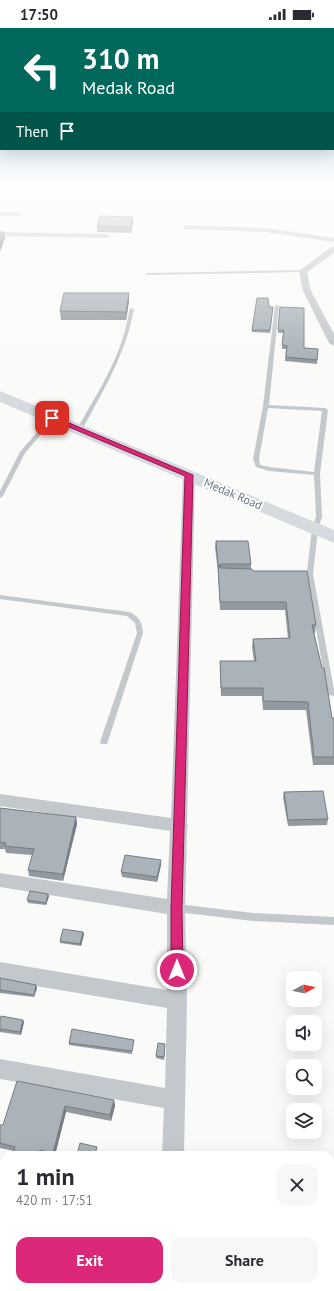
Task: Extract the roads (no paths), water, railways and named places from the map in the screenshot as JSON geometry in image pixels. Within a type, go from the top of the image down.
[{"type":"main road","name":"Medak Road","points":[[0,396],[334,537]]},
{"type":"street","points":[[334,249],[303,271],[307,291],[334,343]]},
{"type":"street","points":[[320,258],[334,257]]},
{"type":"street","points":[[320,258],[334,261]]},
{"type":"street","points":[[173,1151],[177,1001],[176,908],[180,826],[189,475]]},
{"type":"street","points":[[0,800],[180,826]]},
{"type":"street","points":[[0,880],[176,908]]},
{"type":"street","points":[[0,971],[177,1001]]},
{"type":"street","points":[[0,1069],[175,1100]]},
{"type":"lane","points":[[147,274],[303,271]]},
{"type":"lane","points":[[277,306],[266,406],[256,459],[258,466],[269,469],[317,474]]},
{"type":"lane","points":[[79,430],[107,378],[126,338],[131,322],[132,309]]},
{"type":"lane","points":[[266,406],[325,410],[317,474],[319,517],[315,529],[310,574],[331,693],[334,693]]},
{"type":"lane","points":[[0,496],[23,452],[52,418]]},
{"type":"lane","points":[[295,574],[310,574]]},
{"type":"lane","points":[[0,597],[129,614],[136,619],[140,625],[140,633],[104,742]]},
{"type":"lane","points":[[176,908],[253,918],[334,921]]}]
